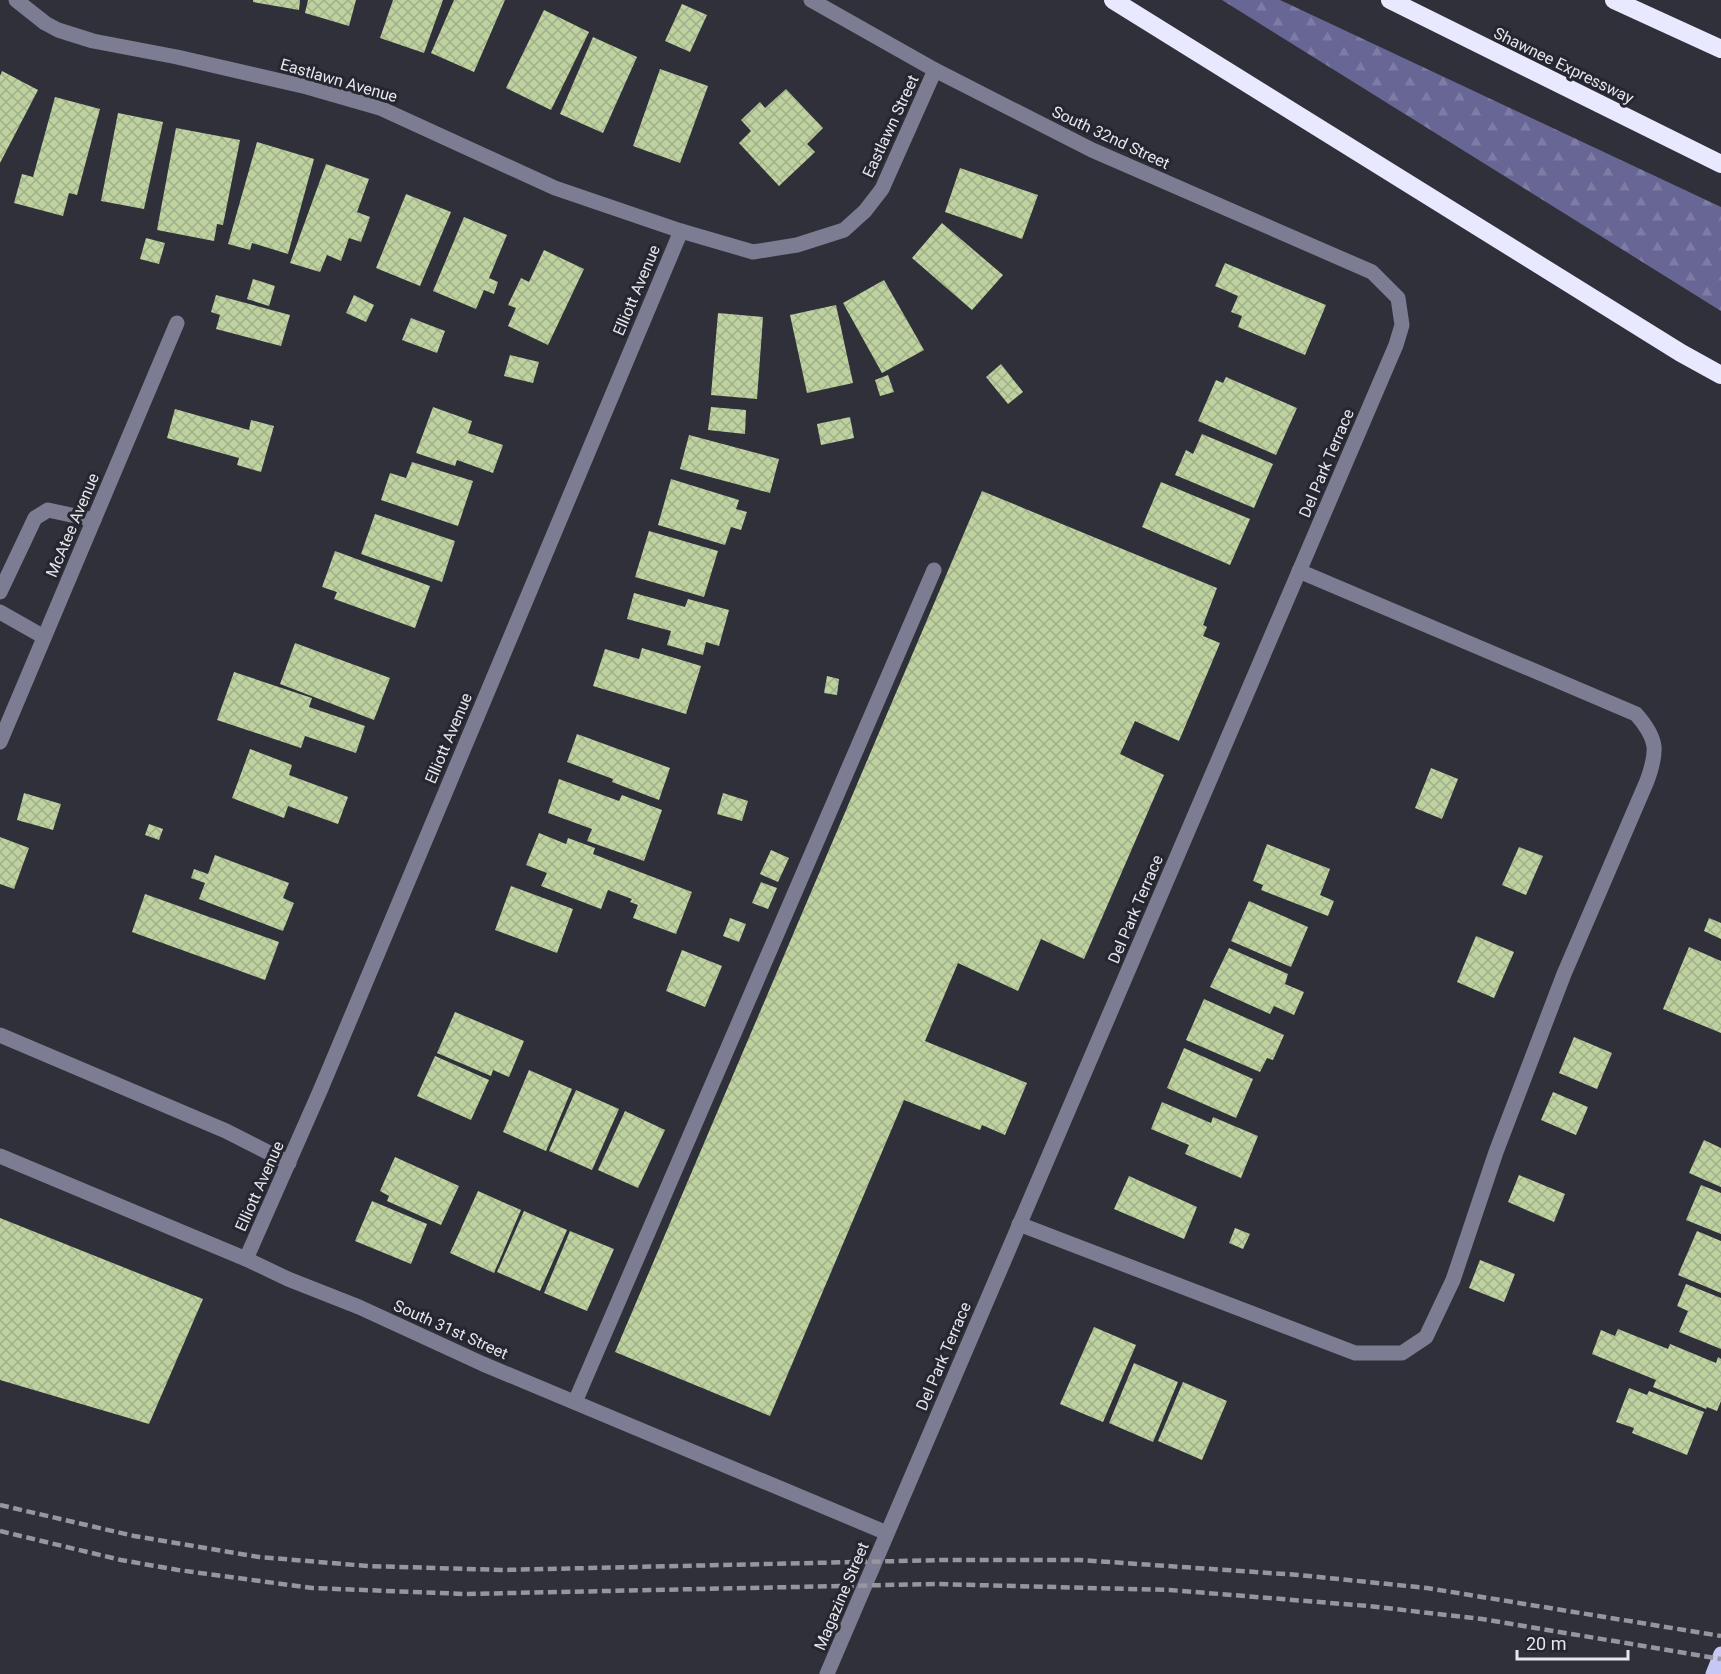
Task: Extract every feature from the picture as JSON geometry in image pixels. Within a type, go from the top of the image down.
[{"type":"highway","points":[[1113,0],[1681,353],[1721,375]]},
{"type":"highway","name":"Shawnee Expressway","points":[[1390,0],[1721,164]]},
{"type":"highway","points":[[1614,0],[1721,49]]},
{"type":"main road","points":[[1713,1674],[1721,1654]]},
{"type":"street","name":"Eastlawn Avenue","points":[[16,0],[45,23],[58,30],[93,41],[177,57],[307,87],[380,108],[555,188],[681,231]]},
{"type":"street","name":"South 32nd Street","points":[[811,0],[935,70],[1092,150],[1372,272],[1398,298]]},
{"type":"street","name":"Eastlawn Street","points":[[681,231],[753,252],[796,245],[844,230],[865,211],[882,189],[935,70]]},
{"type":"street","name":"Elliott Avenue","points":[[246,1259],[289,1163],[681,231]]},
{"type":"street","name":"Del Park Terrace","points":[[887,1533],[1396,345],[1402,325],[1398,298]]},
{"type":"street","name":"McAtee Avenue","points":[[0,742],[5,716],[44,637],[177,323]]},
{"type":"street","points":[[0,592],[35,518],[48,510],[94,520]]},
{"type":"street","points":[[575,1402],[934,570]]},
{"type":"street","points":[[1019,1224],[1355,1353],[1402,1353],[1426,1337],[1453,1280],[1496,1152],[1564,974],[1647,781],[1655,759],[1655,743],[1647,726],[1636,714],[1299,571]]},
{"type":"street","points":[[0,612],[44,637]]},
{"type":"street","points":[[0,1035],[226,1131],[289,1163]]},
{"type":"street","name":"South 31st Street","points":[[0,1156],[359,1307],[483,1364],[887,1533]]},
{"type":"street","name":"Magazine Street","points":[[827,1674],[887,1533]]},
{"type":"green space","points":[[1222,0],[1280,0],[1721,207],[1721,311]]},
{"type":"building","points":[[253,0],[300,0],[299,10],[253,2]]},
{"type":"building","points":[[308,0],[356,0],[349,26],[305,13]]},
{"type":"building","points":[[393,0],[443,0],[424,53],[380,38]]},
{"type":"building","points":[[454,0],[505,0],[474,72],[431,53]]},
{"type":"building","points":[[682,4],[707,15],[690,52],[665,41]]},
{"type":"building","points":[[544,10],[589,32],[551,110],[506,88]]},
{"type":"building","points":[[593,37],[637,57],[603,133],[560,114]]},
{"type":"building","points":[[660,69],[708,86],[680,163],[633,146]]},
{"type":"building","points":[[2,71],[38,90],[0,163],[0,76]]},
{"type":"building","points":[[786,89],[823,128],[807,144],[815,152],[779,186],[739,143],[751,131],[741,120],[760,102],[765,108]]},
{"type":"building","points":[[55,97],[100,109],[77,195],[69,193],[63,216],[14,203],[22,174],[33,177]]},
{"type":"building","points":[[118,113],[163,122],[144,209],[101,201]]},
{"type":"building","points":[[176,128],[240,140],[223,225],[217,224],[214,241],[157,230]]},
{"type":"building","points":[[257,142],[314,159],[288,254],[252,243],[250,250],[228,244]]},
{"type":"building","points":[[326,164],[369,179],[357,212],[370,217],[361,242],[349,238],[341,261],[327,255],[320,272],[290,263]]},
{"type":"building","points":[[960,168],[1038,195],[1022,239],[945,212]]},
{"type":"building","points":[[406,194],[451,212],[420,286],[376,268]]},
{"type":"building","points":[[464,217],[507,235],[489,278],[498,282],[494,294],[484,290],[476,309],[433,291]]},
{"type":"building","points":[[942,223],[1003,275],[972,310],[912,258]]},
{"type":"building","points":[[146,238],[165,243],[159,264],[140,259]]},
{"type":"building","points":[[544,250],[584,269],[548,345],[508,326],[516,308],[508,305],[521,278],[529,282]]},
{"type":"building","points":[[1225,263],[1326,305],[1305,355],[1238,327],[1242,316],[1231,312],[1238,296],[1215,286]]},
{"type":"building","points":[[253,279],[275,286],[269,306],[247,299]]},
{"type":"building","points":[[884,280],[924,350],[882,373],[843,303]]},
{"type":"building","points":[[216,295],[290,315],[281,346],[216,329],[220,315],[211,312]]},
{"type":"building","points":[[354,295],[374,305],[366,322],[346,313]]},
{"type":"building","points":[[836,305],[853,383],[807,393],[790,315]]},
{"type":"building","points":[[718,313],[763,317],[757,399],[711,395]]},
{"type":"building","points":[[411,318],[445,331],[437,353],[402,340]]},
{"type":"building","points":[[510,355],[539,362],[533,383],[504,376]]},
{"type":"building","points":[[1001,364],[1023,392],[1008,404],[986,377]]},
{"type":"building","points":[[888,375],[894,392],[880,396],[875,380]]},
{"type":"building","points":[[1226,377],[1297,408],[1276,455],[1198,421],[1216,380],[1223,383]]},
{"type":"building","points":[[433,407],[472,421],[468,433],[503,445],[493,473],[457,460],[455,466],[416,453]]},
{"type":"building","points":[[711,407],[746,410],[745,434],[708,430]]},
{"type":"building","points":[[175,409],[249,430],[251,420],[274,426],[261,472],[237,465],[239,458],[167,438]]},
{"type":"building","points":[[850,417],[854,438],[821,445],[817,424]]},
{"type":"building","points":[[1202,434],[1273,464],[1254,508],[1175,475],[1186,450],[1193,454]]},
{"type":"building","points":[[689,435],[779,459],[770,493],[680,469]]},
{"type":"building","points":[[412,462],[473,481],[458,526],[381,500],[390,473],[406,478]]},
{"type":"building","points":[[671,479],[739,500],[736,509],[747,512],[741,530],[731,527],[725,545],[658,525]]},
{"type":"building","points":[[1161,482],[1250,519],[1230,565],[1142,527]]},
{"type":"building","points":[[982,491],[1217,588],[1203,625],[1207,627],[1203,636],[1220,643],[1179,741],[1135,721],[1120,754],[1164,775],[1084,959],[1041,939],[1018,991],[958,963],[925,1041],[1027,1083],[1005,1135],[982,1125],[980,1130],[904,1100],[770,1416],[615,1352]]},
{"type":"building","points":[[375,514],[455,541],[442,582],[361,554]]},
{"type":"building","points":[[649,531],[718,551],[704,597],[635,577]]},
{"type":"building","points":[[335,551],[430,586],[415,628],[334,599],[337,592],[322,587]]},
{"type":"building","points":[[634,593],[685,607],[688,599],[729,610],[719,646],[706,642],[703,655],[667,645],[671,631],[627,619]]},
{"type":"building","points":[[295,643],[390,678],[374,720],[280,684]]},
{"type":"building","points":[[642,648],[701,666],[686,714],[593,686],[605,649],[639,659]]},
{"type":"building","points":[[234,672],[312,698],[309,707],[365,726],[356,753],[305,736],[301,748],[217,720]]},
{"type":"building","points":[[827,676],[839,679],[837,695],[824,693]]},
{"type":"building","points":[[577,734],[670,768],[659,800],[612,782],[613,779],[567,762]]},
{"type":"building","points":[[250,749],[292,765],[289,775],[348,797],[338,824],[288,806],[284,818],[232,798]]},
{"type":"building","points":[[1431,768],[1458,779],[1442,819],[1415,808]]},
{"type":"building","points":[[559,779],[619,801],[622,795],[662,810],[644,861],[587,841],[592,829],[548,813]]},
{"type":"building","points":[[24,793],[61,804],[53,830],[17,820]]},
{"type":"building","points":[[723,793],[748,801],[742,821],[717,814]]},
{"type":"building","points":[[149,824],[163,829],[159,840],[145,835]]},
{"type":"building","points":[[539,833],[566,844],[568,838],[595,848],[593,854],[692,892],[676,934],[633,918],[638,905],[630,902],[632,899],[608,890],[601,909],[541,886],[547,873],[526,865]]},
{"type":"building","points":[[0,837],[29,848],[14,889],[0,884]]},
{"type":"building","points":[[1267,844],[1330,869],[1320,895],[1334,901],[1328,916],[1261,890],[1263,885],[1253,881]]},
{"type":"building","points":[[1519,847],[1543,856],[1526,895],[1502,885]]},
{"type":"building","points":[[771,850],[789,858],[778,882],[760,874]]},
{"type":"building","points":[[215,855],[289,883],[283,898],[294,903],[283,931],[199,899],[205,883],[191,878],[194,869],[208,874]]},
{"type":"building","points":[[761,882],[777,888],[768,909],[752,903]]},
{"type":"building","points":[[511,886],[573,909],[557,953],[495,930]]},
{"type":"building","points":[[145,894],[279,942],[265,980],[132,932]]},
{"type":"building","points":[[1249,901],[1308,927],[1291,967],[1231,941]]},
{"type":"building","points":[[730,918],[746,924],[739,942],[723,936]]},
{"type":"building","points":[[1709,918],[1721,923],[1721,939],[1704,931]]},
{"type":"building","points":[[1476,936],[1514,952],[1494,998],[1457,982]]},
{"type":"building","points":[[1689,947],[1721,961],[1721,1033],[1663,1009]]},
{"type":"building","points":[[1229,948],[1288,974],[1285,984],[1304,992],[1294,1015],[1274,1006],[1270,1014],[1210,987]]},
{"type":"building","points":[[682,950],[722,966],[705,1007],[666,991]]},
{"type":"building","points":[[1204,999],[1284,1035],[1273,1060],[1267,1058],[1260,1072],[1186,1040]]},
{"type":"building","points":[[455,1012],[524,1041],[509,1077],[493,1070],[491,1076],[437,1053]]},
{"type":"building","points":[[1574,1037],[1612,1053],[1597,1089],[1559,1073]]},
{"type":"building","points":[[1184,1048],[1253,1079],[1236,1118],[1167,1088]]},
{"type":"building","points":[[435,1056],[489,1080],[471,1120],[417,1096]]},
{"type":"building","points":[[529,1070],[572,1089],[546,1151],[503,1132]]},
{"type":"building","points":[[576,1090],[619,1109],[592,1170],[549,1151]]},
{"type":"building","points":[[1553,1092],[1588,1107],[1576,1135],[1541,1120]]},
{"type":"building","points":[[1162,1102],[1211,1123],[1213,1117],[1258,1136],[1241,1178],[1185,1154],[1189,1145],[1151,1129]]},
{"type":"building","points":[[625,1111],[665,1130],[638,1188],[598,1170]]},
{"type":"building","points":[[1704,1140],[1721,1148],[1721,1187],[1689,1173]]},
{"type":"building","points":[[395,1157],[459,1186],[441,1225],[387,1201],[389,1196],[380,1191]]},
{"type":"building","points":[[1519,1175],[1565,1194],[1554,1222],[1508,1202]]},
{"type":"building","points":[[1129,1176],[1197,1207],[1184,1239],[1114,1209]]},
{"type":"building","points":[[1701,1185],[1721,1193],[1721,1234],[1686,1220]]},
{"type":"building","points":[[478,1191],[521,1210],[494,1273],[450,1253]]},
{"type":"building","points":[[372,1201],[427,1224],[411,1264],[355,1241]]},
{"type":"building","points":[[524,1211],[567,1230],[540,1291],[497,1272]]},
{"type":"building","points":[[0,1218],[203,1299],[149,1424],[0,1380]]},
{"type":"building","points":[[1235,1228],[1250,1234],[1243,1249],[1229,1243]]},
{"type":"building","points":[[570,1231],[614,1249],[587,1311],[544,1293]]},
{"type":"building","points":[[1697,1231],[1721,1241],[1721,1293],[1678,1275]]},
{"type":"building","points":[[1480,1260],[1515,1274],[1504,1302],[1469,1288]]},
{"type":"building","points":[[1686,1284],[1721,1298],[1721,1349],[1679,1332],[1688,1311],[1677,1306]]},
{"type":"building","points":[[1094,1327],[1136,1345],[1103,1422],[1060,1404]]},
{"type":"building","points":[[1618,1329],[1668,1349],[1670,1344],[1716,1363],[1718,1357],[1721,1359],[1721,1401],[1717,1411],[1707,1407],[1706,1409],[1653,1387],[1656,1380],[1592,1354],[1601,1330],[1615,1336]]},
{"type":"building","points":[[1134,1363],[1178,1382],[1153,1442],[1109,1423]]},
{"type":"building","points":[[1183,1382],[1227,1401],[1202,1460],[1158,1441]]},
{"type":"building","points":[[1629,1388],[1647,1395],[1649,1391],[1704,1412],[1687,1455],[1632,1433],[1634,1428],[1616,1422]]},
{"type":"railway","points":[[0,1505],[134,1536],[259,1557],[368,1566],[502,1570],[944,1560],[1080,1560],[1299,1575],[1427,1588],[1721,1636]]},
{"type":"railway","points":[[0,1531],[121,1560],[312,1588],[465,1594],[935,1584],[1170,1590],[1368,1606],[1482,1619],[1721,1659]]}]
